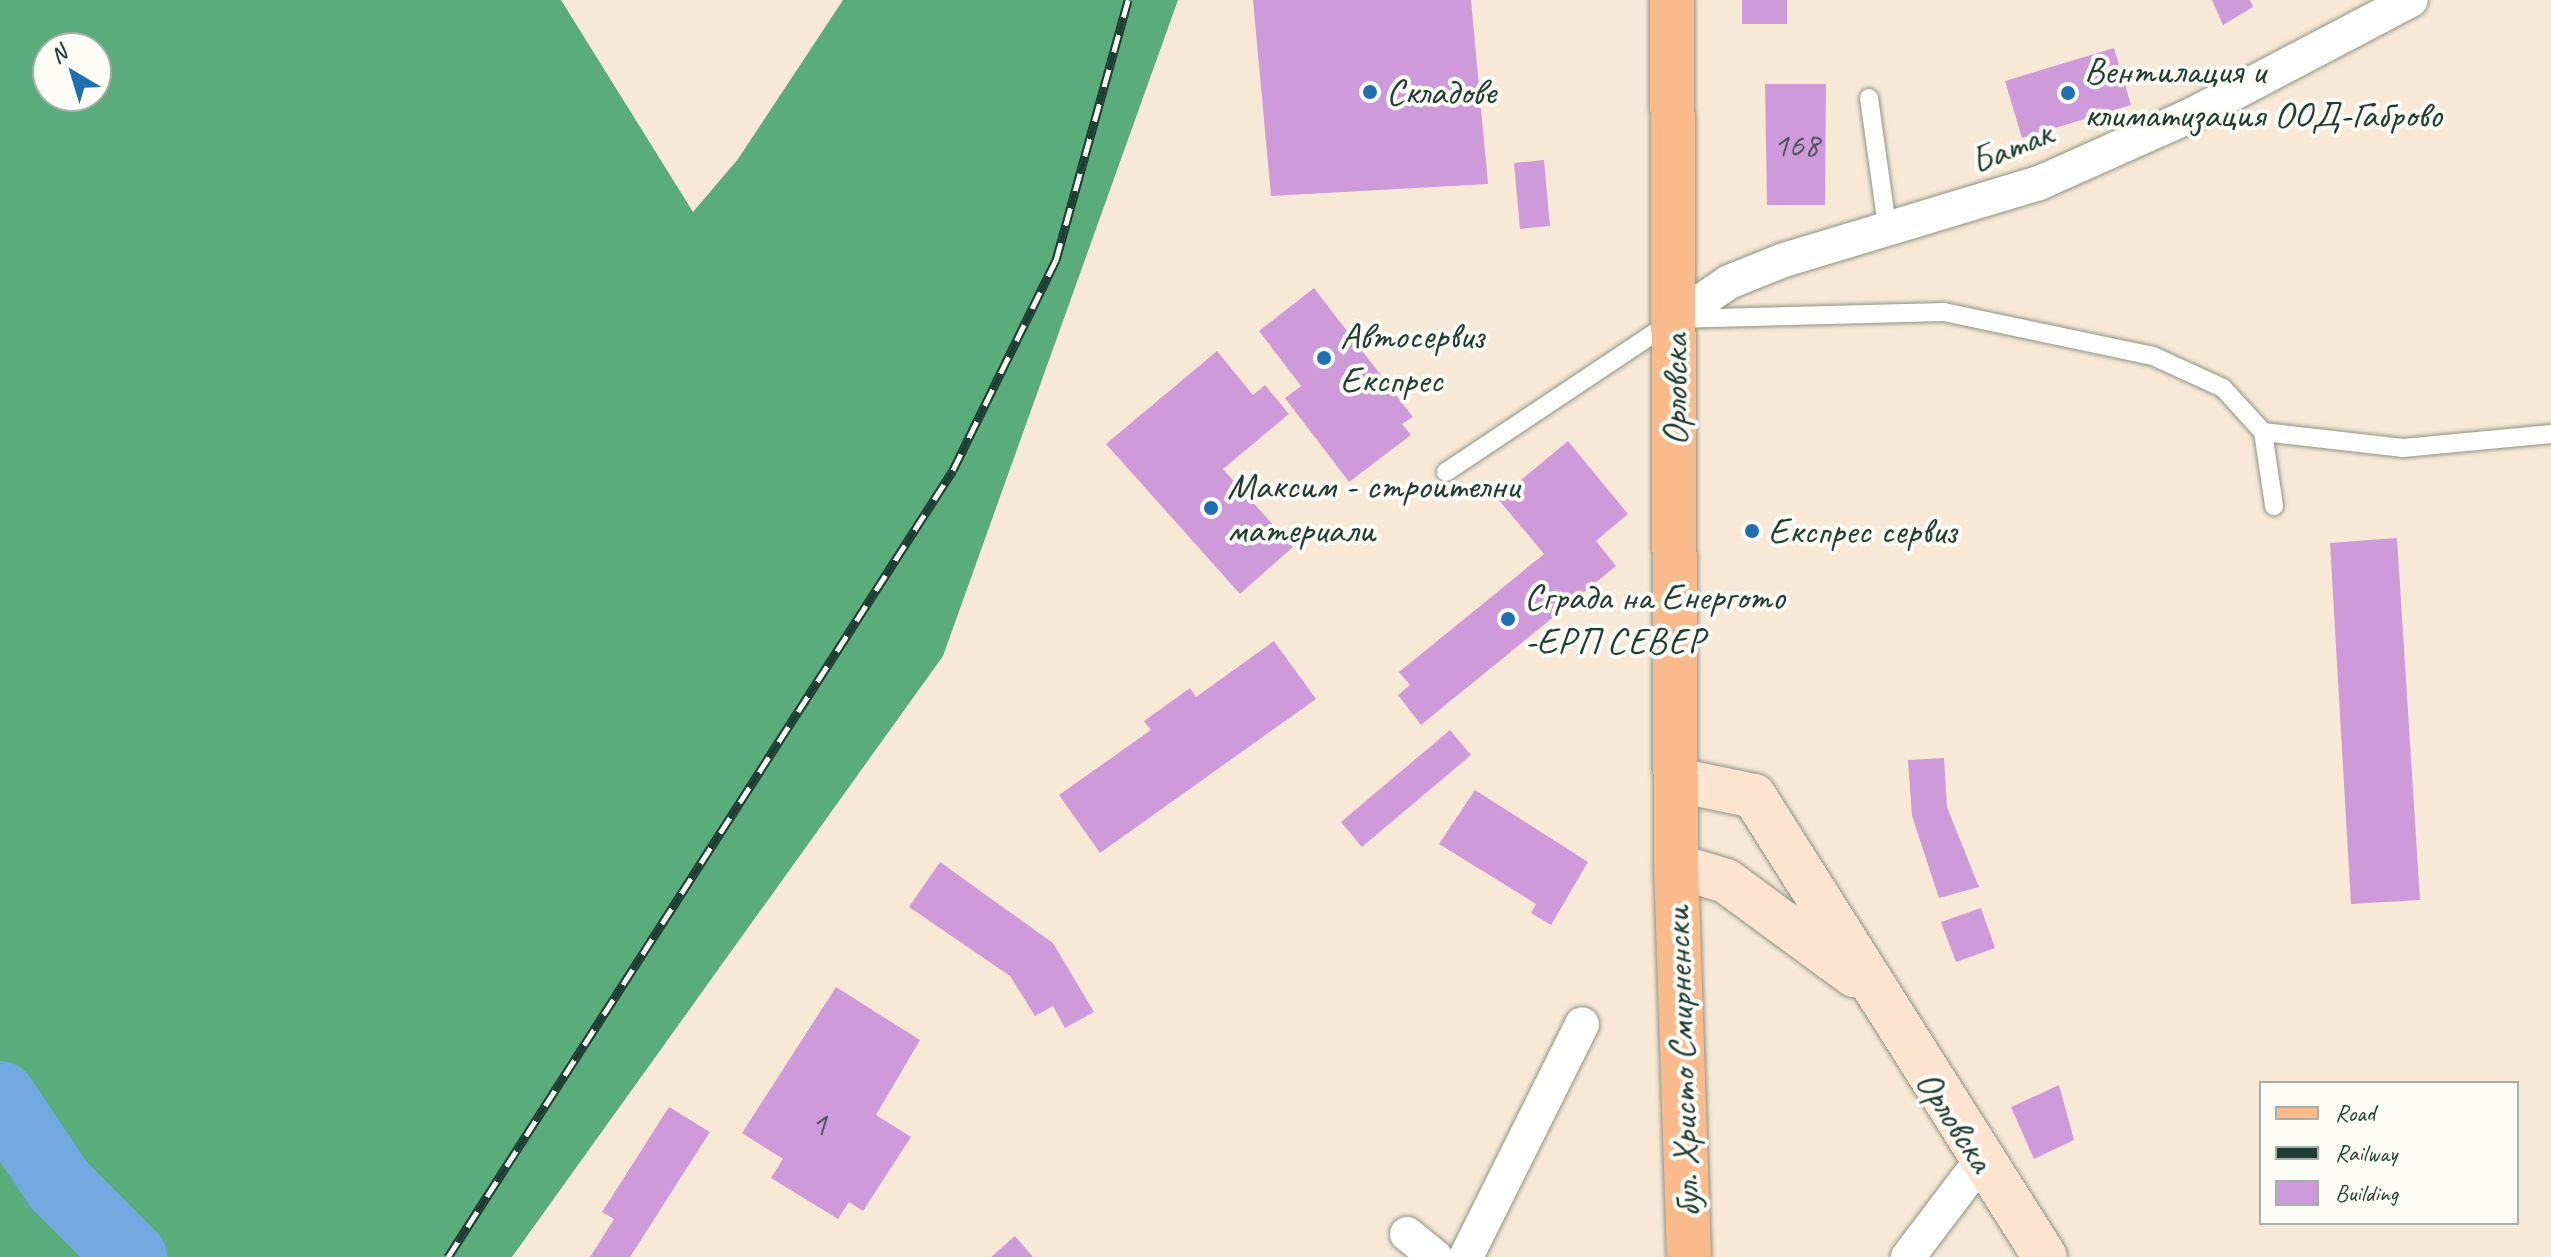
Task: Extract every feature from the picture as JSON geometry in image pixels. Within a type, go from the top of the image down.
[{"type":"main road","name":"Орловска","points":[[1672,0],[1676,866]]},
{"type":"main road","name":"бул. Христо Смирненски","points":[[1676,866],[1689,1256]]},
{"type":"street","name":"Батак","points":[[1675,319],[1729,282],[2039,183],[2192,115],[2411,0]]},
{"type":"street","name":"Орловска","points":[[1677,780],[1754,796],[1866,984],[2045,1257]]},
{"type":"street","name":"Орловска","points":[[1676,866],[1726,881],[1866,984]]},
{"type":"street","points":[[1466,1257],[1582,1024]]},
{"type":"street","points":[[1908,1257],[1981,1161]]},
{"type":"street","points":[[1407,1234],[1435,1257]]},
{"type":"lane","points":[[1869,98],[1888,233]]},
{"type":"lane","points":[[1446,472],[1675,319],[1861,309],[1944,312],[2043,330],[2153,356],[2223,388],[2263,432],[2274,506]]},
{"type":"lane","points":[[2263,432],[2403,448],[2551,434]]},
{"type":"green space","points":[[0,0],[561,0],[693,212],[738,159],[843,0],[1178,0],[943,656],[512,1257],[0,1257]]},
{"type":"building","name":"Складове","points":[[1253,0],[1471,0],[1488,184],[1271,196]]},
{"type":"building","points":[[1742,0],[1787,0],[1787,24],[1742,24]]},
{"type":"building","points":[[2212,0],[2250,0],[2253,7],[2223,25]]},
{"type":"building","name":"Вентилация и климатизация ООД-Габрово","points":[[2114,48],[2131,105],[2022,138],[2005,81]]},
{"type":"building","points":[[1765,84],[1826,84],[1825,205],[1767,205]]},
{"type":"building","points":[[1544,160],[1550,226],[1520,229],[1514,163]]},
{"type":"building","name":"Автосервиз Експрес","points":[[1314,288],[1413,417],[1402,424],[1411,435],[1349,482],[1285,398],[1301,386],[1259,331]]},
{"type":"building","name":"Максим - строителни материали","points":[[1217,351],[1253,395],[1265,385],[1289,414],[1223,469],[1293,547],[1240,594],[1106,444]]},
{"type":"building","name":"Сграда на Енергото -ЕРП СЕВЕР","points":[[1568,441],[1628,514],[1596,541],[1616,566],[1421,725],[1398,695],[1410,685],[1399,672],[1544,554],[1498,499]]},
{"type":"building","points":[[2397,538],[2420,900],[2351,904],[2330,543]]},
{"type":"building","points":[[1274,641],[1316,699],[1100,853],[1059,795],[1151,730],[1144,721],[1190,688],[1196,697]]},
{"type":"building","points":[[1450,730],[1471,755],[1362,847],[1341,822]]},
{"type":"building","points":[[1944,758],[1947,807],[1979,887],[1939,898],[1912,816],[1908,760]]},
{"type":"building","points":[[1475,790],[1588,862],[1551,925],[1531,913],[1536,904],[1439,844]]},
{"type":"building","points":[[940,862],[1053,943],[1094,1012],[1065,1028],[1053,1006],[1035,1016],[1010,976],[909,907]]},
{"type":"building","points":[[1981,908],[1995,948],[1956,962],[1941,922]]},
{"type":"building","points":[[836,987],[920,1040],[876,1115],[911,1137],[863,1211],[849,1202],[838,1219],[771,1178],[783,1159],[742,1133]]},
{"type":"building","points":[[2059,1085],[2074,1140],[2034,1159],[2011,1107]]},
{"type":"building","points":[[669,1107],[710,1132],[630,1257],[590,1257],[614,1219],[602,1212]]},
{"type":"building","points":[[1015,1236],[1033,1257],[991,1257]]},
{"type":"waterway","points":[[0,1097],[59,1185],[131,1257]]},
{"type":"railway","points":[[448,1257],[953,470],[1056,260],[1128,0]]},
{"type":"place","name":"Складове","points":[[1370,92]]},
{"type":"place","name":"Вентилация и климатизация ООД-Габрово","points":[[2068,93]]},
{"type":"place","name":"Автосервиз Експрес","points":[[1324,358]]},
{"type":"place","name":"Максим - строителни материали","points":[[1211,508]]},
{"type":"place","name":"Експрес сервиз","points":[[1752,531]]},
{"type":"place","name":"Сграда на Енергото -ЕРП СЕВЕР","points":[[1508,619]]}]
